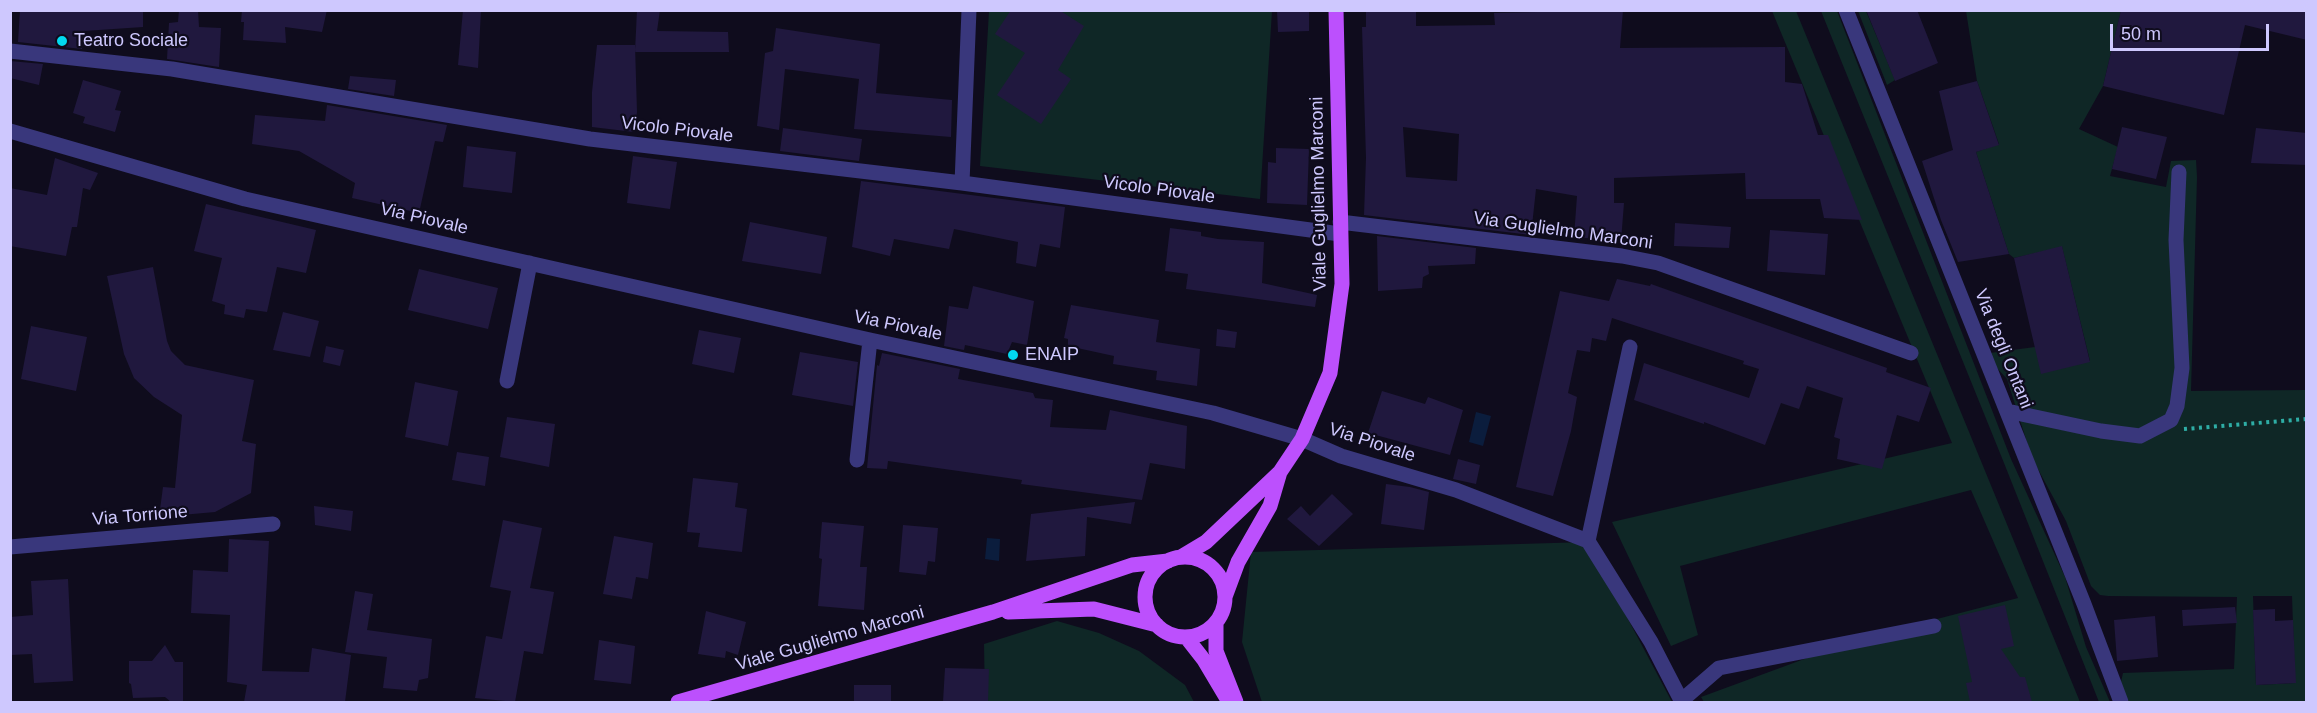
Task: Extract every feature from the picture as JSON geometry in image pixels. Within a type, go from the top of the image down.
[{"type":"main road","name":"Viale Guglielmo Marconi","points":[[678,702],[993,612],[1132,565],[1174,559],[1206,542],[1280,472],[1302,439],[1330,373],[1342,284],[1336,10]]},
{"type":"main road","name":"Viale Guglielmo Marconi","points":[[1226,597],[1238,562],[1270,506],[1280,472]]},
{"type":"main road","points":[[1195,558],[1212,568],[1223,584],[1226,597],[1223,611],[1216,623],[1208,631],[1186,638],[1165,632],[1157,626],[1149,615],[1145,603],[1145,590],[1157,568],[1174,559],[1195,558]]},
{"type":"main road","name":"Viale Guglielmo Marconi","points":[[993,612],[1094,609],[1157,626]]},
{"type":"main road","points":[[1216,623],[1216,651],[1236,702]]},
{"type":"main road","points":[[1186,638],[1204,660],[1230,702]]},
{"type":"street","points":[[962,183],[969,10]]},
{"type":"street","name":"Via degli Ontani","points":[[1846,10],[2080,593],[2121,702]]},
{"type":"street","name":"Vicolo Piovale","points":[[10,51],[172,69],[590,139],[1340,228]]},
{"type":"street","name":"Via Piovale","points":[[10,131],[245,199],[870,340],[1213,413],[1302,439],[1341,456],[1456,490],[1588,541]]},
{"type":"street","points":[[2007,411],[2101,431],[2140,436],[2171,420],[2177,406],[2182,368],[2176,240],[2179,172]]},
{"type":"street","name":"Via Guglielmo Marconi","points":[[1340,228],[1622,256],[1658,263],[1911,353]]},
{"type":"street","points":[[507,381],[530,263]]},
{"type":"street","points":[[857,460],[870,340]]},
{"type":"street","points":[[1630,347],[1588,541],[1651,642],[1681,702],[1719,668],[1934,626]]},
{"type":"street","name":"Via Torrione","points":[[10,547],[273,524]]},
{"type":"path","points":[[2183,429],[2307,419]]},
{"type":"green space","points":[[989,11],[1272,11],[1260,199],[980,166]]},
{"type":"green space","points":[[1772,11],[1796,11],[2080,702],[1704,702],[1701,697],[1856,640],[2018,598],[1971,490],[1680,566],[1698,635],[1671,646],[1612,522],[1952,443]]},
{"type":"green space","points":[[1821,11],[1837,11],[2011,459],[2065,577],[2086,647],[2110,702],[2099,702]]},
{"type":"green space","points":[[1858,11],[1866,11],[1895,80],[1887,85]]},
{"type":"green space","points":[[1966,11],[2121,11],[2103,86],[2079,129],[2118,147],[2110,176],[2166,187],[2171,161],[2196,160],[2191,391],[2306,390],[2306,702],[2126,701],[2121,682],[2123,673],[2234,669],[2237,597],[2108,596],[2100,595],[2091,586],[2066,521],[2032,458],[2007,379],[1995,366],[1990,353],[2035,347],[2090,361],[2062,247],[2014,258],[2009,254],[1976,152],[1999,144],[1977,81]],"holes":[[[2253,596],[2292,596],[2295,683],[2256,685]]]},
{"type":"green space","points":[[1587,542],[1672,702],[1262,702],[1242,642],[1251,552]]},
{"type":"green space","points":[[1057,621],[1099,633],[1139,651],[1185,685],[1194,702],[985,702],[984,644]]},
{"type":"water","points":[[1476,412],[1491,416],[1483,446],[1469,442]]},
{"type":"water","points":[[987,538],[1000,539],[999,561],[985,559]]},
{"type":"building","points":[[20,10],[143,10],[143,27],[84,31],[82,49],[18,42]]},
{"type":"building","points":[[179,10],[198,10],[199,27],[221,28],[219,67],[167,59],[169,23],[178,22]]},
{"type":"building","points":[[242,10],[327,10],[322,32],[285,27],[286,43],[243,40]]},
{"type":"building","points":[[463,10],[481,10],[478,68],[458,65]]},
{"type":"building","points":[[637,10],[660,10],[657,31],[728,32],[729,52],[635,52]]},
{"type":"building","points":[[1011,10],[1059,10],[1084,26],[1058,70],[1071,79],[1041,124],[997,95],[1025,53],[995,34]]},
{"type":"building","points":[[1277,10],[1309,10],[1309,31],[1278,32]]},
{"type":"building","points":[[1366,10],[1416,10],[1416,26],[1495,25],[1494,13],[1623,10],[1620,48],[1785,47],[1785,82],[1802,84],[1818,135],[1828,135],[1862,220],[1824,218],[1820,199],[1746,199],[1745,173],[1614,178],[1614,203],[1624,203],[1621,241],[1574,237],[1577,196],[1536,189],[1531,235],[1364,215],[1366,158],[1362,27],[1366,27]],"holes":[[[1403,127],[1459,134],[1457,181],[1406,177]]]},
{"type":"building","points":[[1866,10],[1917,10],[1938,63],[1895,81]]},
{"type":"building","points":[[2121,10],[2307,10],[2307,40],[2245,25],[2224,115],[2103,86]]},
{"type":"building","points":[[776,28],[880,44],[876,93],[952,100],[951,137],[854,129],[859,79],[785,69],[779,130],[757,126],[765,53],[773,51]]},
{"type":"building","points":[[597,45],[635,45],[637,112],[634,132],[592,127],[592,92]]},
{"type":"building","points":[[10,61],[43,64],[39,85],[10,78]]},
{"type":"building","points":[[350,76],[396,80],[394,96],[348,89]]},
{"type":"building","points":[[83,80],[121,91],[115,110],[121,111],[115,132],[83,123],[85,117],[73,113]]},
{"type":"building","points":[[1977,81],[1999,145],[1976,152],[2009,254],[1958,262],[1941,220],[1922,161],[1953,150],[1939,91]]},
{"type":"building","points":[[327,105],[447,125],[443,142],[435,141],[419,213],[352,198],[355,183],[299,151],[252,144],[255,115],[325,121]]},
{"type":"building","points":[[2122,127],[2167,137],[2156,179],[2112,169]]},
{"type":"building","points":[[783,128],[862,139],[859,161],[780,151]]},
{"type":"building","points":[[2256,128],[2307,133],[2307,165],[2251,163]]},
{"type":"building","points":[[467,146],[516,152],[512,193],[463,187]]},
{"type":"building","points":[[1276,148],[1309,149],[1307,205],[1267,203],[1268,162],[1276,163]]},
{"type":"building","points":[[633,156],[677,162],[670,209],[627,203]]},
{"type":"building","points":[[55,158],[98,173],[90,190],[83,188],[77,227],[72,227],[66,256],[10,246],[10,188],[47,195]]},
{"type":"building","points":[[861,181],[1065,207],[1060,248],[1040,244],[1036,267],[1016,263],[1018,242],[954,229],[949,249],[894,239],[890,256],[852,247]]},
{"type":"building","points":[[206,204],[316,230],[306,273],[277,267],[267,312],[246,309],[244,318],[224,314],[225,305],[212,301],[222,258],[194,251]]},
{"type":"building","points":[[750,222],[827,237],[821,274],[742,261]]},
{"type":"building","points":[[1675,223],[1731,227],[1729,248],[1674,246]]},
{"type":"building","points":[[1170,228],[1201,232],[1201,236],[1218,239],[1264,242],[1262,283],[1317,295],[1315,307],[1186,289],[1188,274],[1165,271]]},
{"type":"building","points":[[1770,230],[1828,234],[1825,275],[1767,271]]},
{"type":"building","points":[[1377,236],[1476,248],[1475,264],[1428,266],[1429,274],[1423,277],[1422,288],[1378,291]]},
{"type":"building","points":[[2062,246],[2090,362],[2041,374],[2014,258]]},
{"type":"building","points":[[153,267],[167,341],[171,351],[185,365],[254,380],[242,441],[256,444],[251,493],[215,512],[159,517],[163,487],[175,488],[182,415],[154,397],[134,378],[124,354],[107,276]]},
{"type":"building","points":[[419,269],[498,288],[488,329],[408,310]]},
{"type":"building","points":[[1617,279],[1650,286],[1651,284],[1887,368],[1886,372],[1931,388],[1919,422],[1897,415],[1882,469],[1837,459],[1840,439],[1834,437],[1843,398],[1807,386],[1799,409],[1781,403],[1765,445],[1704,422],[1704,424],[1634,400],[1644,363],[1749,398],[1759,369],[1743,364],[1744,361],[1612,318],[1606,341],[1592,338],[1590,352],[1577,350],[1568,393],[1577,397],[1571,431],[1553,496],[1516,487],[1560,291],[1609,301]]},
{"type":"building","points":[[973,286],[1034,301],[1027,345],[1012,342],[1007,354],[965,345],[964,350],[944,346],[949,306],[968,309]]},
{"type":"building","points":[[1071,305],[1159,320],[1156,342],[1200,349],[1197,386],[1156,380],[1157,371],[1113,364],[1114,356],[1068,346],[1068,339],[1064,338]]},
{"type":"building","points":[[283,312],[319,321],[310,357],[273,350]]},
{"type":"building","points":[[31,326],[87,337],[76,391],[21,379]]},
{"type":"building","points":[[1217,329],[1237,332],[1235,348],[1216,346]]},
{"type":"building","points":[[699,330],[741,338],[734,373],[692,364]]},
{"type":"building","points":[[326,346],[344,350],[340,366],[323,362]]},
{"type":"building","points":[[800,352],[858,362],[853,406],[792,395]]},
{"type":"building","points":[[882,353],[960,369],[958,379],[1033,393],[1035,398],[1053,400],[1050,427],[1106,430],[1110,410],[1187,426],[1185,469],[1150,463],[1142,500],[1021,484],[1022,480],[888,461],[887,469],[867,468],[877,365],[879,366]]},
{"type":"building","points":[[415,382],[458,391],[448,446],[405,437]]},
{"type":"building","points":[[1382,391],[1425,404],[1428,397],[1463,410],[1450,455],[1368,433]]},
{"type":"building","points":[[507,417],[555,424],[549,467],[500,457]]},
{"type":"building","points":[[457,452],[489,457],[485,486],[452,480]]},
{"type":"building","points":[[1458,459],[1480,465],[1476,484],[1453,479]]},
{"type":"building","points":[[693,478],[738,483],[735,507],[747,509],[742,552],[698,547],[700,533],[687,532]]},
{"type":"building","points":[[1386,484],[1429,492],[1424,530],[1381,524]]},
{"type":"building","points":[[1332,494],[1353,514],[1319,546],[1287,519],[1301,506],[1310,516]]},
{"type":"building","points":[[1135,502],[1131,524],[1087,517],[1085,556],[1026,561],[1031,514]]},
{"type":"building","points":[[314,506],[353,511],[351,531],[315,525]]},
{"type":"building","points":[[503,520],[542,528],[530,588],[554,592],[543,654],[524,651],[515,702],[475,698],[486,636],[502,639],[511,591],[490,587]]},
{"type":"building","points":[[822,522],[864,526],[860,567],[867,567],[864,610],[818,606]]},
{"type":"building","points":[[903,525],[938,528],[935,562],[928,561],[926,575],[899,572]]},
{"type":"building","points":[[614,536],[653,543],[648,579],[636,577],[632,599],[603,594]]},
{"type":"building","points":[[229,539],[269,541],[262,671],[309,672],[312,648],[351,655],[345,702],[244,702],[247,685],[227,682],[230,615],[191,613],[193,570],[228,572]]},
{"type":"building","points":[[68,579],[73,681],[34,683],[32,654],[10,655],[10,617],[33,615],[31,581]]},
{"type":"building","points":[[355,591],[373,594],[367,630],[432,639],[428,678],[419,680],[417,691],[383,688],[387,657],[345,652]]},
{"type":"building","points":[[2005,605],[2014,646],[2001,649],[2020,677],[2025,677],[2032,702],[1970,702],[1966,683],[1972,682],[1958,616]]},
{"type":"building","points":[[2235,607],[2237,623],[2183,626],[2182,610]]},
{"type":"building","points":[[2275,609],[2275,621],[2293,620],[2296,683],[2256,685],[2253,610]]},
{"type":"building","points":[[706,611],[746,622],[738,655],[726,651],[725,658],[698,654]]},
{"type":"building","points":[[2155,616],[2158,657],[2117,661],[2114,620]]},
{"type":"building","points":[[599,640],[635,646],[631,684],[594,680]]},
{"type":"building","points":[[165,645],[175,662],[183,662],[183,702],[171,702],[165,697],[133,698],[129,683],[129,661],[152,661]]},
{"type":"building","points":[[945,668],[989,669],[988,702],[943,702]]},
{"type":"building","points":[[854,685],[891,685],[891,702],[854,702]]},
{"type":"place","name":"Teatro Sociale","points":[[62,41]]},
{"type":"place","name":"ENAIP","points":[[1013,355]]}]
